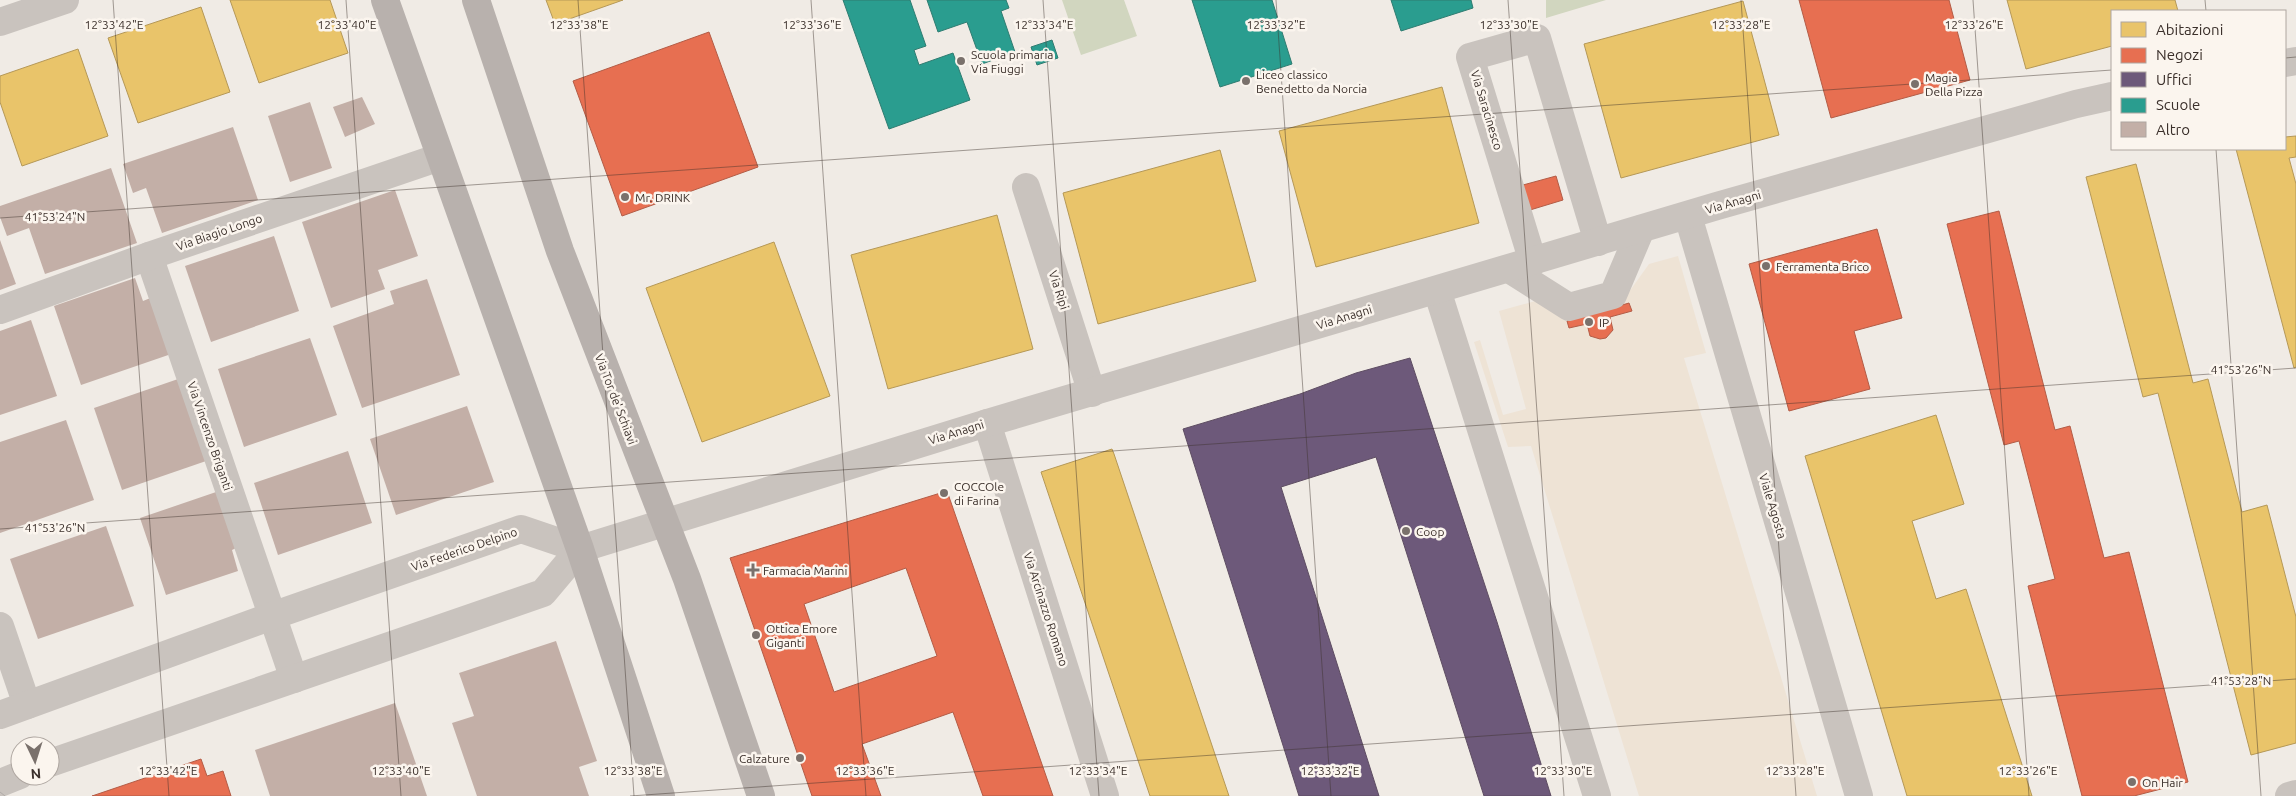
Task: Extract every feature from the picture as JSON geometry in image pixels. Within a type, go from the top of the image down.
[{"type":"main road","points":[[385,0],[580,549],[661,796]]},
{"type":"main road","name":"Via Tor de' Schiavi","points":[[476,0],[560,252],[687,579],[761,796]]},
{"type":"street","points":[[0,22],[65,0]]},
{"type":"street","name":"Via Saracinesco","points":[[1521,265],[1470,57],[1537,38],[1598,242]]},
{"type":"street","name":"Via Anagni","points":[[580,549],[987,423],[1641,229],[2076,104],[2111,96]]},
{"type":"street","name":"Via Biagio Longo","points":[[0,310],[149,256],[440,157]]},
{"type":"street","name":"Via Ripi","points":[[1026,188],[1092,393]]},
{"type":"street","name":"Viale Agosta","points":[[1688,216],[1859,796]]},
{"type":"street","points":[[1521,265],[1569,307],[1613,295],[1641,229]]},
{"type":"street","name":"Via Vincenzo Briganti","points":[[149,256],[272,616]]},
{"type":"street","points":[[1437,290],[1597,796]]},
{"type":"street","name":"Via Arcinazzo Romano","points":[[987,423],[1105,796]]},
{"type":"street","name":"Via Federico Delpino","points":[[0,715],[272,616],[521,529],[580,549]]},
{"type":"street","points":[[60,760],[543,592],[580,549]]},
{"type":"street","points":[[272,616],[294,679]]},
{"type":"street","points":[[0,626],[27,705]]},
{"type":"street","points":[[0,783],[10,796]]},
{"type":"street","points":[[2289,796],[2296,794]]},
{"type":"green space","points":[[1062,0],[1124,0],[1137,36],[1081,55]]},
{"type":"green space","points":[[1546,0],[1606,0],[1546,18]]},
{"type":"shaded area","points":[[1678,256],[1706,353],[1684,358],[1817,796],[1639,796],[1531,446],[1508,447],[1474,342],[1480,340],[1503,415],[1526,409],[1499,311],[1539,300],[1624,299],[1649,264]],"holes":[[[1630,304],[1632,311],[1610,317],[1613,330],[1606,338],[1600,339],[1590,336],[1586,324],[1569,328],[1567,321]]]},
{"type":"building: Abitazioni","points":[[230,0],[330,0],[348,53],[259,83]]},
{"type":"building: Abitazioni","points":[[546,0],[623,0],[555,24]]},
{"type":"building: Abitazioni","points":[[2007,0],[2175,0],[2178,10],[2111,10],[2111,46],[2026,69]]},
{"type":"building: Abitazioni","points":[[1743,1],[1779,135],[1621,178],[1584,44]]},
{"type":"building: Abitazioni","points":[[201,7],[230,92],[138,123],[108,38]]},
{"type":"building: Abitazioni","points":[[78,49],[108,136],[22,166],[0,102],[0,76]]},
{"type":"building: Abitazioni","points":[[1442,87],[1479,223],[1316,267],[1279,131]]},
{"type":"building: Abitazioni","points":[[2296,136],[2296,157],[2289,158],[2296,184],[2296,367],[2294,368],[2236,150],[2286,150],[2286,137]]},
{"type":"building: Abitazioni","points":[[1220,150],[1256,281],[1098,324],[1063,193]]},
{"type":"building: Abitazioni","points":[[2136,164],[2193,383],[2208,379],[2242,512],[2267,505],[2296,617],[2296,743],[2251,755],[2158,393],[2143,397],[2086,177]]},
{"type":"building: Abitazioni","points":[[997,215],[1033,349],[888,389],[851,255]]},
{"type":"building: Abitazioni","points":[[774,242],[830,396],[702,442],[646,288]]},
{"type":"building: Abitazioni","points":[[1936,415],[1964,504],[1912,521],[1936,599],[1966,589],[2032,796],[1907,796],[1805,456]]},
{"type":"building: Abitazioni","points":[[1112,449],[1229,796],[1150,796],[1041,472]]},
{"type":"building: Negozi","points":[[1799,0],[1949,0],[1970,80],[1831,118]]},
{"type":"building: Negozi","points":[[709,32],[758,167],[622,216],[573,81]]},
{"type":"building: Negozi","points":[[1556,176],[1563,200],[1530,210],[1523,185]]},
{"type":"building: Negozi","points":[[1999,211],[2055,430],[2070,426],[2104,558],[2129,552],[2188,782],[2134,796],[2082,796],[2028,586],[2055,579],[2019,441],[2004,445],[1947,224]]},
{"type":"building: Negozi","points":[[1877,229],[1902,318],[1854,331],[1870,389],[1789,411],[1749,264]]},
{"type":"building: Negozi","name":"IP","points":[[1629,303],[1632,311],[1610,317],[1613,330],[1606,338],[1600,339],[1590,336],[1587,324],[1569,328],[1567,321]]},
{"type":"building: Negozi","points":[[947,491],[1053,796],[983,796],[953,712],[862,744],[881,796],[812,796],[730,558]],"holes":[[[906,568],[937,656],[834,692],[804,604]]]},
{"type":"building: Negozi","points":[[201,759],[207,776],[223,771],[231,796],[92,796]]},
{"type":"building: Uffici","points":[[1410,358],[1497,622],[1551,796],[1484,796],[1376,457],[1281,487],[1379,796],[1299,796],[1183,429],[1300,394],[1356,373]]},
{"type":"building: Scuole","points":[[843,0],[910,0],[926,46],[914,50],[919,65],[953,53],[970,100],[889,129]]},
{"type":"building: Scuole","points":[[927,0],[1006,0],[1009,8],[1001,11],[1015,52],[982,64],[967,22],[938,32]]},
{"type":"building: Scuole","points":[[1192,0],[1272,0],[1292,64],[1220,87]]},
{"type":"building: Scuole","points":[[1391,0],[1471,0],[1473,8],[1401,31]]},
{"type":"building: Scuole","points":[[1052,40],[1058,58],[1037,65],[1031,47]]},
{"type":"building: Altro","points":[[362,97],[375,124],[345,137],[333,107]]},
{"type":"building: Altro","points":[[310,102],[332,168],[290,182],[268,116]]},
{"type":"building: Altro","points":[[233,127],[258,200],[162,233],[146,188],[133,193],[123,164]]},
{"type":"building: Altro","points":[[111,168],[137,243],[45,274],[29,228],[7,236],[0,217],[0,206]]},
{"type":"building: Altro","points":[[395,190],[418,256],[378,270],[385,289],[331,308],[302,222]]},
{"type":"building: Altro","points":[[274,236],[299,311],[211,342],[185,266]]},
{"type":"building: Altro","points":[[0,240],[16,284],[0,290]]},
{"type":"building: Altro","points":[[135,278],[143,301],[158,295],[177,352],[81,385],[54,306]]},
{"type":"building: Altro","points":[[427,279],[460,375],[362,408],[333,326],[394,304],[390,291]]},
{"type":"building: Altro","points":[[31,320],[57,396],[0,415],[0,331]]},
{"type":"building: Altro","points":[[310,338],[337,415],[244,447],[218,369]]},
{"type":"building: Altro","points":[[181,378],[209,460],[122,490],[94,408]]},
{"type":"building: Altro","points":[[467,406],[494,482],[396,515],[370,439]]},
{"type":"building: Altro","points":[[66,420],[94,500],[0,533],[0,442]]},
{"type":"building: Altro","points":[[348,451],[372,523],[278,555],[254,483]]},
{"type":"building: Altro","points":[[219,491],[238,547],[232,550],[238,571],[166,595],[140,518]]},
{"type":"building: Altro","points":[[106,526],[134,606],[38,639],[10,559]]},
{"type":"building: Altro","points":[[556,641],[597,761],[579,767],[589,796],[477,796],[452,723],[474,716],[459,673]]},
{"type":"building: Altro","points":[[395,703],[427,796],[270,796],[255,750]]},
{"type":"tram line","points":[[0,792],[5,796]]},
{"type":"place","name":"Scuola primaria Via Fiuggi","points":[[961,61]]},
{"type":"place","name":"Liceo classico Benedetto da Norcia","points":[[1246,81]]},
{"type":"place","name":"Magia Della Pizza","points":[[1915,84]]},
{"type":"place","name":"Mr. DRINK","points":[[625,197]]},
{"type":"place","name":"Ferramenta Brico","points":[[1766,266]]},
{"type":"place","name":"IP","points":[[1589,322]]},
{"type":"place","name":"COCCOle di Farina","points":[[944,493]]},
{"type":"place","name":"Coop","points":[[1406,531]]},
{"type":"place","name":"Farmacia Marini","points":[[753,570]]},
{"type":"place","name":"Ottica Emore Giganti","points":[[756,635]]},
{"type":"place","name":"Calzature","points":[[800,758]]},
{"type":"place","name":"On Hair","points":[[2132,782]]}]
